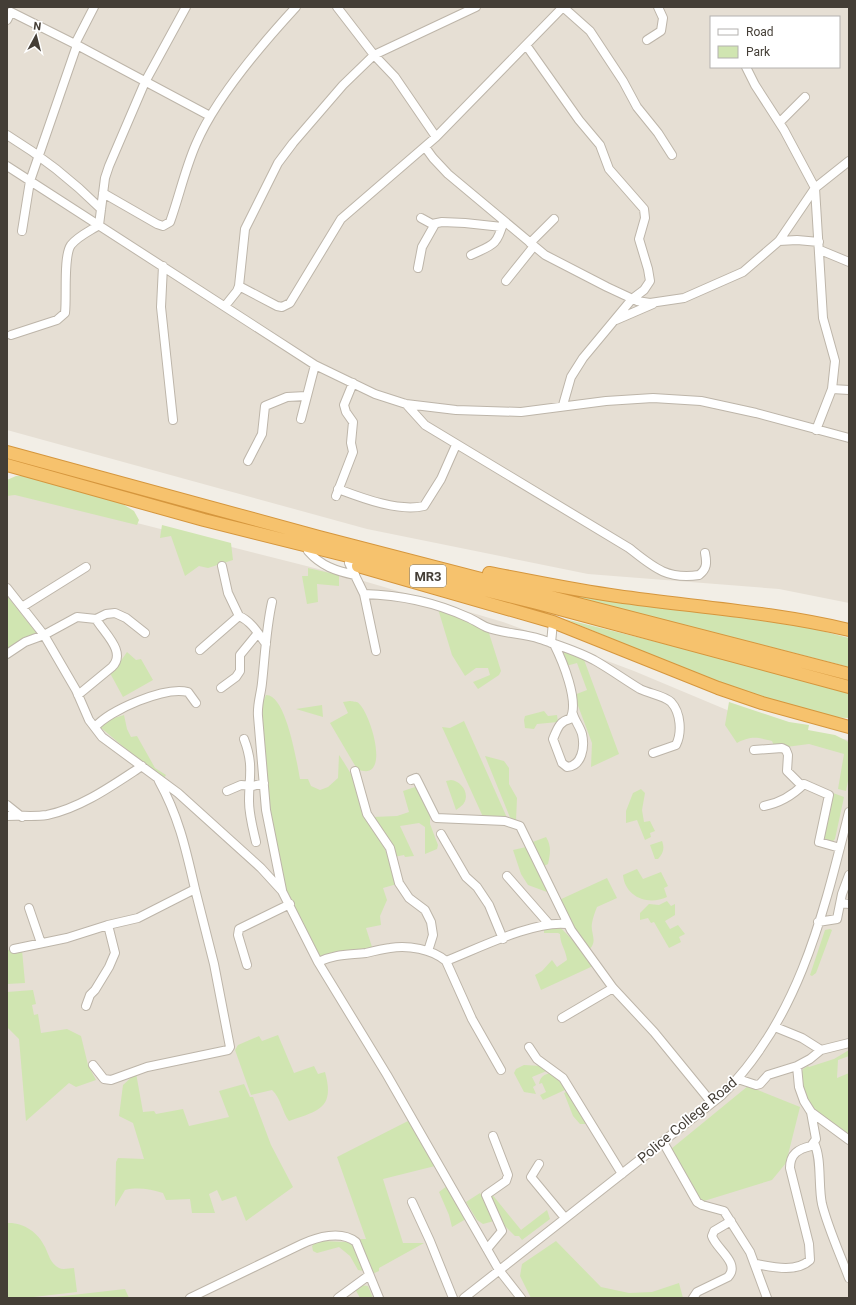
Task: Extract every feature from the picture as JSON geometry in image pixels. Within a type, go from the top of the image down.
[{"type":"highway","name":"MR3","points":[[7,452],[320,537],[849,674]]},
{"type":"highway","name":"MR3","points":[[7,465],[204,520],[537,603],[849,687]]},
{"type":"highway","points":[[204,520],[553,622],[718,688],[762,703],[849,726]]},
{"type":"highway","points":[[320,537],[487,573],[609,595],[753,613],[819,623],[849,630]]},
{"type":"street","points":[[22,231],[30,181],[76,44],[94,7]]},
{"type":"street","points":[[99,225],[103,193],[109,166],[145,82],[186,7]]},
{"type":"street","points":[[103,193],[157,224],[163,226],[167,224],[172,215],[193,151],[210,116],[267,38],[296,7]]},
{"type":"street","points":[[337,7],[374,55],[395,77],[436,137]]},
{"type":"street","points":[[225,306],[237,292],[239,286],[245,229],[278,163],[343,85],[374,55],[475,7]]},
{"type":"street","points":[[239,286],[277,306],[290,303],[341,219],[436,137],[563,7],[590,31],[623,81],[637,107],[658,133],[672,155]]},
{"type":"street","points":[[647,40],[661,31],[663,18],[658,7]]},
{"type":"street","points":[[7,20],[12,9],[210,116]]},
{"type":"street","points":[[526,45],[579,120],[600,145],[609,169],[644,209],[644,218],[639,239],[650,281],[644,290],[632,298],[579,364],[571,377],[563,405]]},
{"type":"street","points":[[746,68],[755,85],[780,122],[816,188],[823,318],[835,361],[832,389],[816,430]]},
{"type":"street","points":[[780,122],[805,97]]},
{"type":"street","points":[[7,135],[39,155],[71,179],[101,209]]},
{"type":"street","points":[[425,147],[448,174],[503,224],[545,255],[570,269],[637,301],[655,303]]},
{"type":"street","points":[[613,321],[655,303],[684,298],[743,272],[779,242],[816,188],[849,162]]},
{"type":"street","points":[[7,166],[164,266],[315,365],[375,394],[406,404],[488,412],[522,412],[563,405],[652,398],[701,401],[756,413],[849,438]]},
{"type":"street","points":[[421,218],[427,222],[435,224],[503,224]]},
{"type":"street","points":[[506,281],[532,245],[554,219]]},
{"type":"street","points":[[418,268],[422,247],[435,224]]},
{"type":"street","points":[[472,255],[492,245],[499,238],[503,224]]},
{"type":"street","points":[[11,335],[57,320],[64,314],[69,248],[80,237],[99,225]]},
{"type":"street","points":[[779,242],[798,240],[820,246],[849,262]]},
{"type":"street","points":[[164,266],[161,307],[173,420]]},
{"type":"street","points":[[301,419],[315,365]]},
{"type":"street","points":[[353,383],[344,409],[353,422],[351,443],[353,452],[337,492],[384,504],[416,508],[424,506],[441,479],[456,445]]},
{"type":"street","points":[[832,389],[849,390]]},
{"type":"street","points":[[248,461],[262,434],[265,406],[288,396],[306,396]]},
{"type":"street","points":[[406,404],[425,425],[629,548],[657,570],[668,575],[699,575],[705,571],[705,553]]},
{"type":"street","points":[[308,551],[316,561],[325,566],[355,575]]},
{"type":"street","points":[[348,563],[364,594],[376,651]]},
{"type":"street","points":[[22,607],[86,566]]},
{"type":"street","points":[[222,566],[228,593],[239,616],[245,618],[266,644]]},
{"type":"street","points":[[7,588],[44,636],[78,695],[89,720],[102,737],[184,798],[261,868],[282,891],[290,904],[318,962],[387,1075],[499,1270],[521,1298]]},
{"type":"street","points":[[364,594],[392,595],[418,600],[462,615],[486,627],[552,643],[594,660],[643,690],[665,698],[672,703],[681,728],[679,739],[676,745],[653,753]]},
{"type":"street","points":[[272,602],[262,685],[257,704],[266,810],[282,891]]},
{"type":"street","points":[[7,654],[25,642],[44,636],[77,617],[96,619],[106,614],[115,614],[126,618],[145,633]]},
{"type":"street","points":[[200,650],[239,616]]},
{"type":"street","points":[[78,695],[112,667],[117,662],[119,657],[117,650],[96,619]]},
{"type":"street","points":[[553,622],[552,643],[567,679],[573,702],[573,714],[582,736],[584,746],[578,762],[572,767],[567,767],[562,763],[553,739],[560,725],[564,720],[570,719],[573,714]]},
{"type":"street","points":[[221,688],[236,677],[240,671],[240,655],[258,633]]},
{"type":"street","points":[[95,727],[107,716],[120,709],[174,690],[188,692],[196,702]]},
{"type":"street","points":[[244,739],[250,754],[252,768],[250,812],[256,842]]},
{"type":"street","points":[[754,750],[782,748],[786,750],[788,755],[787,771],[802,786]]},
{"type":"street","points":[[7,816],[22,817],[47,815],[70,808],[107,789],[142,766]]},
{"type":"street","points":[[356,771],[367,814],[390,848],[399,882],[409,898],[425,910],[431,922],[433,935],[428,951]]},
{"type":"street","points":[[411,780],[416,778],[436,818],[506,821],[520,826],[567,924],[613,988],[654,1032],[712,1103]]},
{"type":"street","points":[[93,1065],[104,1079],[111,1080],[129,1072],[228,1050],[230,1047],[214,964],[182,835],[172,805],[157,779]]},
{"type":"street","points":[[227,791],[241,785],[250,786],[264,783]]},
{"type":"street","points":[[764,806],[777,804],[791,796],[804,784],[829,795],[820,842],[840,848]]},
{"type":"street","points":[[7,805],[22,817]]},
{"type":"street","name":"Police College Road","points":[[464,1298],[712,1103],[738,1079],[761,1049],[791,998],[810,950],[849,812]]},
{"type":"street","points":[[441,834],[466,877],[477,887],[489,905],[503,939]]},
{"type":"street","points":[[818,922],[837,919],[845,904],[842,894],[849,875]]},
{"type":"street","points":[[506,876],[549,924]]},
{"type":"street","points":[[14,949],[67,938],[108,925],[138,918],[195,889]]},
{"type":"street","points":[[247,965],[238,936],[239,929],[290,904]]},
{"type":"street","points":[[29,908],[41,943]]},
{"type":"street","points":[[446,961],[503,939],[549,924],[567,924]]},
{"type":"street","points":[[86,1006],[90,995],[96,990],[109,968],[115,953],[108,925]]},
{"type":"street","points":[[318,962],[332,956],[365,953],[392,947],[428,951],[439,955],[446,961],[472,1019],[501,1070]]},
{"type":"street","points":[[562,1018],[613,988]]},
{"type":"street","points":[[775,1027],[802,1038],[821,1050]]},
{"type":"street","points":[[738,1079],[756,1085],[760,1084],[768,1075],[797,1066],[810,1059],[821,1050],[849,1043]]},
{"type":"street","points":[[529,1047],[537,1060],[563,1078],[622,1174]]},
{"type":"street","points":[[797,1066],[799,1087],[804,1101],[811,1112],[814,1125],[814,1143],[818,1150],[819,1185],[822,1206],[849,1278]]},
{"type":"street","points":[[811,1112],[849,1140]]},
{"type":"street","points":[[487,1249],[502,1231],[486,1195],[506,1181],[508,1175],[492,1136]]},
{"type":"street","points":[[663,1142],[697,1202],[702,1205],[724,1211],[739,1232],[756,1264],[767,1298]]},
{"type":"street","points":[[756,1264],[784,1269],[800,1265],[810,1260],[809,1244],[790,1168],[790,1161],[795,1152],[814,1143]]},
{"type":"street","points":[[539,1164],[531,1174],[531,1177],[565,1218]]},
{"type":"street","points":[[412,1202],[430,1241],[453,1298]]},
{"type":"street","points":[[693,1298],[697,1292],[728,1277],[731,1273],[732,1269],[730,1261],[712,1236],[714,1231],[731,1221]]},
{"type":"street","points":[[190,1298],[302,1244],[316,1238],[326,1236],[344,1237],[356,1242],[368,1276],[378,1298]]},
{"type":"street","points":[[338,1298],[368,1276]]},
{"type":"shaded area","points":[[7,7],[849,7],[849,603],[779,589],[588,574],[367,529],[7,430]]},
{"type":"shaded area","points":[[7,490],[350,577],[503,622],[634,671],[765,726],[849,740],[849,1298],[7,1298]]},
{"type":"green space","points":[[16,476],[25,476],[121,503],[134,511],[139,520],[137,525],[15,495],[7,496],[7,480]]},
{"type":"green space","points":[[162,525],[231,543],[233,560],[208,568],[199,566],[185,576],[171,536],[160,538]]},
{"type":"green space","points":[[308,568],[339,575],[339,586],[317,584],[318,602],[307,604],[302,576],[308,576]]},
{"type":"green space","points":[[574,595],[807,627],[849,638],[849,667],[574,597]]},
{"type":"green space","points":[[7,596],[38,635],[7,651]]},
{"type":"green space","points":[[438,609],[488,630],[501,671],[499,675],[478,689],[473,682],[490,675],[488,668],[476,668],[465,676],[452,655]]},
{"type":"green space","points":[[565,619],[849,690],[849,718],[823,717],[717,683]]},
{"type":"green space","points":[[557,647],[583,657],[619,754],[591,767],[592,743],[574,695],[587,690],[577,663],[566,666]]},
{"type":"green space","points":[[127,652],[136,660],[141,659],[153,680],[123,697],[110,673],[114,671]]},
{"type":"green space","points":[[266,695],[273,698],[279,705],[285,717],[300,779],[308,779],[311,786],[320,790],[328,787],[338,778],[339,755],[357,785],[379,834],[397,884],[383,888],[387,900],[380,916],[381,925],[366,928],[372,947],[368,949],[319,959],[283,887],[269,808],[262,724],[263,702]]},
{"type":"green space","points":[[343,702],[357,702],[362,708],[368,718],[372,730],[376,757],[374,766],[368,771],[357,769],[330,723],[348,713]]},
{"type":"green space","points":[[729,702],[789,722],[809,725],[808,730],[835,735],[847,741],[849,743],[849,776],[846,791],[838,789],[844,754],[809,744],[786,747],[774,746],[772,741],[758,738],[750,738],[737,743],[725,725]]},
{"type":"green space","points":[[322,705],[323,717],[296,709]]},
{"type":"green space","points":[[544,711],[548,716],[557,715],[558,722],[537,724],[534,729],[525,728],[525,716]]},
{"type":"green space","points":[[124,715],[127,729],[131,737],[137,736],[155,768],[166,775],[163,780],[100,727],[104,721]]},
{"type":"green space","points":[[464,721],[508,820],[484,819],[442,727],[450,728]]},
{"type":"green space","points":[[485,756],[504,761],[509,768],[509,784],[517,798],[516,821],[511,820]]},
{"type":"green space","points":[[446,781],[455,781],[464,788],[466,795],[466,799],[463,804],[456,810]]},
{"type":"green space","points":[[418,786],[430,809],[430,824],[438,845],[437,849],[425,854],[425,827],[419,823],[400,826],[414,856],[405,857],[404,855],[394,857],[373,817],[397,816],[409,812],[403,791]]},
{"type":"green space","points":[[641,789],[645,793],[642,810],[644,822],[650,821],[655,831],[650,833],[651,837],[645,840],[637,820],[626,823],[626,811],[633,793]]},
{"type":"green space","points":[[833,793],[844,797],[835,839],[832,842],[825,840],[823,835]]},
{"type":"green space","points":[[546,837],[550,847],[550,854],[548,864],[542,867],[530,843]]},
{"type":"green space","points":[[662,841],[662,853],[658,859],[655,859],[650,845]]},
{"type":"green space","points":[[526,847],[543,880],[547,892],[528,885],[521,874],[513,850]]},
{"type":"green space","points":[[637,869],[643,879],[661,872],[668,886],[664,888],[667,897],[660,900],[645,900],[633,894],[628,889],[623,875]]},
{"type":"green space","points":[[607,878],[617,898],[597,907],[592,923],[594,941],[588,951],[557,901]]},
{"type":"green space","points":[[667,901],[671,906],[675,904],[675,915],[665,921],[670,929],[678,925],[685,934],[679,937],[681,942],[669,948],[654,922],[651,923],[648,918],[640,920],[640,913],[649,904],[659,905]]},
{"type":"green space","points":[[544,927],[561,928],[580,948],[593,966],[541,990],[535,975],[542,971],[552,960],[557,967],[567,960],[560,934],[544,933]]},
{"type":"green space","points":[[825,930],[832,930],[816,973],[812,976],[810,975]]},
{"type":"green space","points":[[7,950],[22,950],[25,983],[7,984]]},
{"type":"green space","points":[[33,990],[36,1004],[32,1005],[34,1015],[38,1014],[41,1033],[67,1029],[81,1036],[88,1065],[96,1080],[76,1087],[69,1083],[26,1121],[19,1039],[7,1027],[7,992]]},
{"type":"green space","points":[[278,1035],[294,1073],[314,1066],[318,1074],[325,1072],[328,1084],[326,1101],[322,1106],[316,1111],[289,1121],[272,1090],[251,1095],[235,1050],[238,1045],[259,1036],[262,1041]]},
{"type":"green space","points":[[849,1050],[849,1056],[838,1060],[837,1078],[849,1073],[849,1134],[811,1108],[804,1091],[801,1075],[803,1069],[808,1066],[809,1067],[834,1059]]},
{"type":"green space","points":[[524,1065],[542,1066],[549,1070],[532,1077],[536,1085],[533,1087],[536,1094],[524,1092],[514,1073],[516,1069]]},
{"type":"green space","points":[[136,1073],[143,1112],[154,1111],[156,1114],[183,1109],[189,1126],[229,1117],[219,1091],[244,1084],[250,1097],[253,1097],[271,1145],[293,1187],[246,1221],[236,1196],[222,1201],[217,1190],[209,1194],[215,1213],[192,1213],[190,1199],[166,1200],[163,1193],[139,1189],[125,1190],[115,1207],[116,1162],[118,1158],[144,1159],[133,1123],[119,1116],[123,1085]]},
{"type":"green space","points":[[551,1073],[567,1089],[543,1100],[540,1095],[546,1092],[542,1083],[539,1084],[540,1079],[546,1074]]},
{"type":"green space","points":[[748,1086],[800,1107],[786,1163],[772,1180],[704,1201],[698,1198],[671,1149]]},
{"type":"green space","points":[[568,1091],[588,1124],[580,1124],[573,1116],[564,1093]]},
{"type":"green space","points":[[408,1121],[435,1166],[383,1179],[403,1243],[424,1243],[379,1268],[379,1271],[370,1275],[356,1239],[366,1239],[337,1157]]},
{"type":"green space","points":[[447,1186],[466,1219],[452,1227],[449,1215],[439,1192]]},
{"type":"green space","points":[[480,1193],[494,1217],[494,1221],[483,1224],[477,1220],[466,1202]]},
{"type":"green space","points":[[491,1193],[521,1230],[547,1210],[550,1219],[522,1240],[519,1236],[515,1236],[500,1221],[489,1198]]},
{"type":"green space","points":[[7,1223],[19,1224],[34,1233],[42,1242],[50,1259],[56,1266],[62,1269],[74,1268],[77,1292],[25,1298],[8,1298]]},
{"type":"green space","points":[[321,1241],[347,1242],[354,1246],[364,1271],[358,1270],[350,1256],[339,1247],[317,1253],[313,1251],[312,1246]]},
{"type":"green space","points":[[556,1241],[601,1287],[629,1293],[652,1292],[679,1283],[683,1298],[531,1298],[520,1276],[522,1264]]},
{"type":"green space","points":[[361,1285],[368,1286],[373,1298],[360,1298],[355,1289]]},
{"type":"green space","points":[[125,1289],[129,1298],[46,1298]]}]
